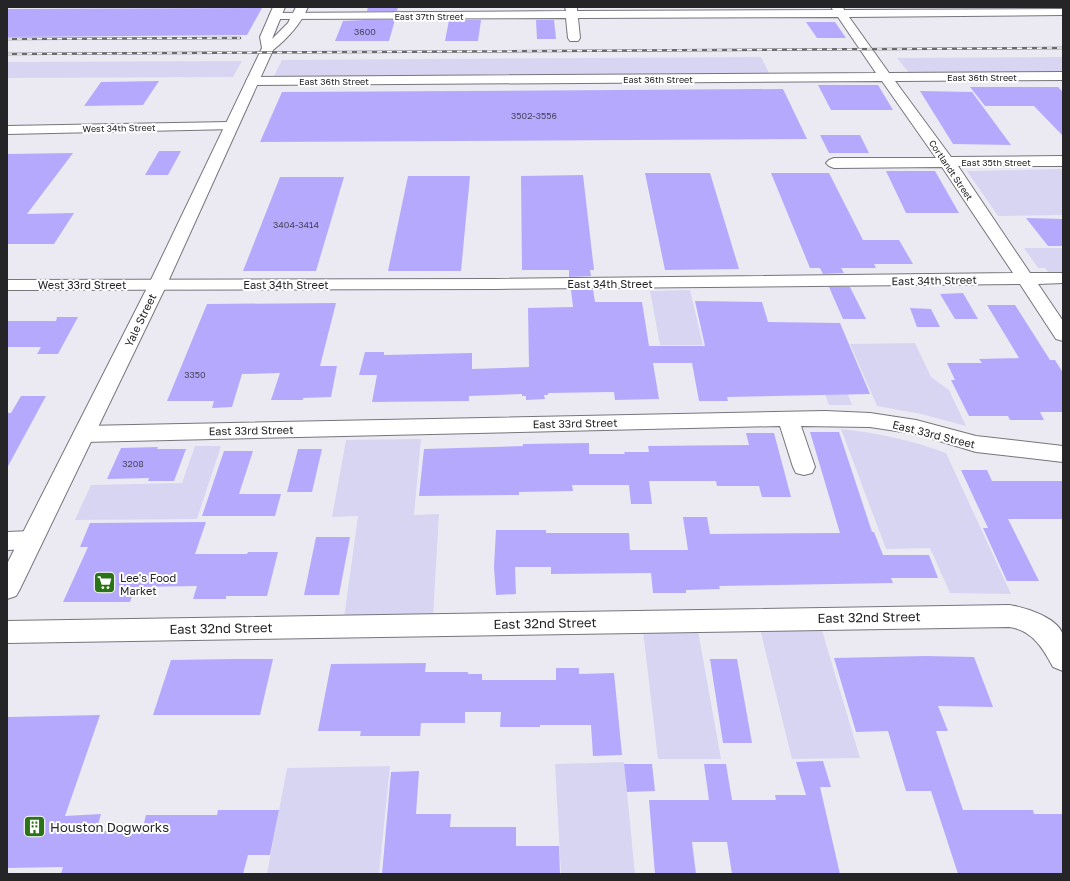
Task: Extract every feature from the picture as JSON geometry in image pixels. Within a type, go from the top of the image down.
[{"type":"street","name":"East 37th Street","points":[[277,12],[840,10],[1063,12]]},
{"type":"street","name":"Cortlandt Street","points":[[840,10],[885,77],[947,162],[1024,279],[1063,335]]},
{"type":"street","points":[[571,11],[574,38]]},
{"type":"street","name":"Yale Street","points":[[268,48],[266,37],[277,12]]},
{"type":"street","name":"Yale Street","points":[[7,589],[158,284],[230,126],[268,48],[283,37],[300,12]]},
{"type":"street","name":"East 36th Street","points":[[253,81],[1063,76]]},
{"type":"street","name":"West 34th Street","points":[[7,130],[230,126]]},
{"type":"street","name":"East 35th Street","points":[[834,163],[1063,161]]},
{"type":"street","name":"East 34th Street","points":[[158,284],[502,284],[1063,278]]},
{"type":"street","name":"West 33rd Street","points":[[7,285],[158,284]]},
{"type":"street","points":[[788,419],[804,467]]},
{"type":"street","name":"East 33rd Street","points":[[84,434],[788,419],[870,420],[916,427],[976,444],[1063,454]]},
{"type":"street","points":[[7,541],[31,540]]},
{"type":"street","name":"East 32nd Street","points":[[7,632],[1009,616],[1028,619],[1044,631],[1052,640],[1063,659]]},
{"type":"shaded area","points":[[761,57],[769,73],[274,76],[282,60]]},
{"type":"shaded area","points":[[1063,57],[1063,72],[909,73],[897,58]]},
{"type":"shaded area","points":[[242,61],[233,77],[7,78],[7,62]]},
{"type":"shaded area","points":[[1063,169],[1063,215],[998,216],[967,171]]},
{"type":"shaded area","points":[[1024,248],[1063,248],[1063,272],[1048,272],[1045,268],[1038,268]]},
{"type":"shaded area","points":[[690,290],[703,345],[660,345],[650,291]]},
{"type":"shaded area","points":[[915,343],[931,377],[949,390],[966,426],[921,414],[877,406],[850,344]]},
{"type":"shaded area","points":[[806,344],[828,344],[852,405],[829,405]]},
{"type":"shaded area","points":[[841,429],[894,438],[920,444],[946,453],[1011,594],[950,593],[930,548],[886,549]]},
{"type":"shaded area","points":[[421,439],[414,515],[439,514],[433,616],[344,618],[358,516],[332,517],[346,440]]},
{"type":"shaded area","points":[[195,446],[221,446],[197,519],[75,520],[91,485],[182,483]]},
{"type":"shaded area","points":[[821,627],[860,758],[792,759],[760,629]]},
{"type":"shaded area","points":[[643,631],[698,631],[721,759],[658,759]]},
{"type":"shaded area","points":[[624,762],[635,874],[561,874],[555,764]]},
{"type":"shaded area","points":[[390,766],[379,874],[267,874],[287,768]]},
{"type":"building","points":[[368,7],[398,7],[397,11],[367,11]]},
{"type":"building","points":[[262,8],[247,35],[7,37],[7,9]]},
{"type":"building","points":[[395,20],[389,41],[335,41],[343,21]]},
{"type":"building","points":[[449,20],[481,20],[478,41],[445,41]]},
{"type":"building","points":[[536,20],[554,20],[556,39],[537,39]]},
{"type":"building","points":[[806,22],[835,22],[846,38],[817,38]]},
{"type":"building","points":[[159,81],[143,105],[84,106],[101,82]]},
{"type":"building","points":[[818,85],[878,85],[893,110],[831,110]]},
{"type":"building","points":[[970,87],[1058,87],[1063,92],[1063,136],[1034,106],[985,106]]},
{"type":"building","points":[[783,89],[807,139],[260,142],[282,92]]},
{"type":"building","points":[[920,91],[972,92],[1011,145],[953,144]]},
{"type":"building","points":[[820,135],[860,135],[869,153],[829,153]]},
{"type":"building","points":[[159,151],[181,151],[168,175],[145,175]]},
{"type":"building","points":[[73,153],[27,214],[74,213],[54,244],[7,244],[7,154]]},
{"type":"building","points":[[886,171],[935,171],[959,213],[906,213]]},
{"type":"building","points":[[645,173],[710,173],[739,269],[665,270]]},
{"type":"building","points":[[771,173],[829,173],[863,240],[899,240],[913,264],[874,264],[876,268],[841,268],[844,273],[823,274],[820,268],[810,268]]},
{"type":"building","points":[[583,175],[594,270],[590,270],[591,276],[569,277],[569,270],[522,270],[521,176]]},
{"type":"building","points":[[408,176],[470,176],[461,271],[388,271]]},
{"type":"building","points":[[280,177],[344,177],[316,271],[243,271]]},
{"type":"building","points":[[1026,218],[1063,219],[1063,246],[1048,246]]},
{"type":"building","points":[[829,287],[850,287],[866,319],[843,319]]},
{"type":"building","points":[[571,290],[593,290],[595,302],[642,302],[649,346],[705,346],[695,301],[762,302],[768,322],[840,323],[870,394],[727,397],[728,401],[699,401],[692,363],[653,363],[659,399],[615,400],[614,392],[548,393],[548,395],[544,395],[545,399],[526,400],[526,396],[522,396],[522,394],[469,396],[469,401],[372,402],[377,375],[359,375],[365,352],[384,352],[384,355],[472,353],[472,369],[529,367],[528,308],[573,307]]},
{"type":"building","points":[[963,293],[978,319],[955,319],[940,294]]},
{"type":"building","points":[[336,303],[320,366],[337,366],[331,397],[303,398],[303,400],[271,400],[280,373],[242,374],[232,407],[212,408],[214,401],[167,401],[207,304]]},
{"type":"building","points":[[987,305],[1015,305],[1050,360],[1055,360],[1063,373],[1063,412],[1040,412],[1044,420],[1010,420],[1008,416],[969,416],[951,380],[955,380],[947,363],[982,363],[979,359],[1019,358]]},
{"type":"building","points":[[910,308],[931,309],[940,327],[917,327]]},
{"type":"building","points":[[57,317],[78,317],[58,354],[37,354],[41,347],[7,347],[7,321],[56,321]]},
{"type":"building","points":[[21,396],[46,396],[7,468],[7,413],[11,413]]},
{"type":"building","points":[[810,432],[839,432],[872,532],[874,532],[883,555],[929,555],[938,578],[891,578],[893,583],[719,586],[720,589],[686,590],[686,593],[653,593],[651,573],[551,574],[551,567],[515,567],[516,594],[496,595],[494,567],[496,530],[546,530],[546,533],[629,533],[630,550],[688,550],[683,517],[707,517],[710,534],[840,533]]},
{"type":"building","points":[[746,433],[774,433],[791,497],[762,497],[759,486],[717,486],[716,481],[649,481],[652,504],[631,504],[629,485],[572,485],[573,491],[519,492],[519,495],[419,496],[424,449],[523,446],[523,444],[589,443],[589,454],[625,454],[624,452],[649,452],[648,446],[749,445]]},
{"type":"building","points":[[158,447],[157,449],[186,449],[174,481],[148,481],[149,478],[107,479],[121,448]]},
{"type":"building","points":[[298,449],[322,449],[312,492],[287,492]]},
{"type":"building","points":[[224,451],[253,451],[239,494],[281,494],[275,516],[202,516]]},
{"type":"building","points":[[961,470],[987,470],[992,481],[1063,481],[1063,519],[1008,519],[1039,581],[1007,581],[983,528],[988,528]]},
{"type":"building","points":[[206,522],[195,554],[247,554],[248,552],[278,552],[267,596],[226,596],[226,599],[193,599],[197,586],[135,587],[130,602],[63,602],[88,547],[80,547],[90,523]]},
{"type":"building","points":[[316,537],[350,537],[339,595],[304,595]]},
{"type":"building","points":[[925,656],[974,657],[993,707],[938,706],[948,731],[936,731],[963,810],[1033,810],[1034,814],[1063,814],[1063,874],[958,874],[931,791],[906,791],[888,731],[856,732],[834,658]]},
{"type":"building","points":[[273,659],[260,715],[153,715],[171,660]]},
{"type":"building","points":[[710,659],[737,659],[752,743],[723,743]]},
{"type":"building","points":[[426,663],[425,672],[468,672],[468,674],[482,674],[482,680],[556,680],[556,668],[579,668],[579,674],[614,673],[622,755],[593,756],[591,725],[500,727],[501,712],[465,712],[465,723],[421,723],[420,736],[360,736],[361,731],[318,731],[331,664]]},
{"type":"building","points":[[100,715],[65,816],[101,814],[96,832],[143,827],[146,815],[217,815],[218,810],[279,810],[270,855],[248,855],[243,874],[61,874],[63,867],[7,868],[7,717]]},
{"type":"building","points":[[823,761],[831,787],[820,787],[840,874],[732,874],[727,842],[692,842],[696,874],[655,874],[649,800],[709,800],[704,764],[726,764],[732,800],[776,800],[775,795],[806,795],[796,762]]},
{"type":"building","points":[[624,764],[652,764],[655,791],[627,792]]},
{"type":"building","points":[[419,771],[416,814],[451,814],[450,827],[516,827],[516,846],[559,846],[560,874],[382,874],[391,772]]},
{"type":"railway","points":[[7,39],[240,38]]},
{"type":"railway","points":[[7,54],[1063,48]]},
{"type":"place","name":"Lee's Food Market","points":[[104,583]]},
{"type":"place","name":"Houston Dogworks","points":[[34,827]]}]
